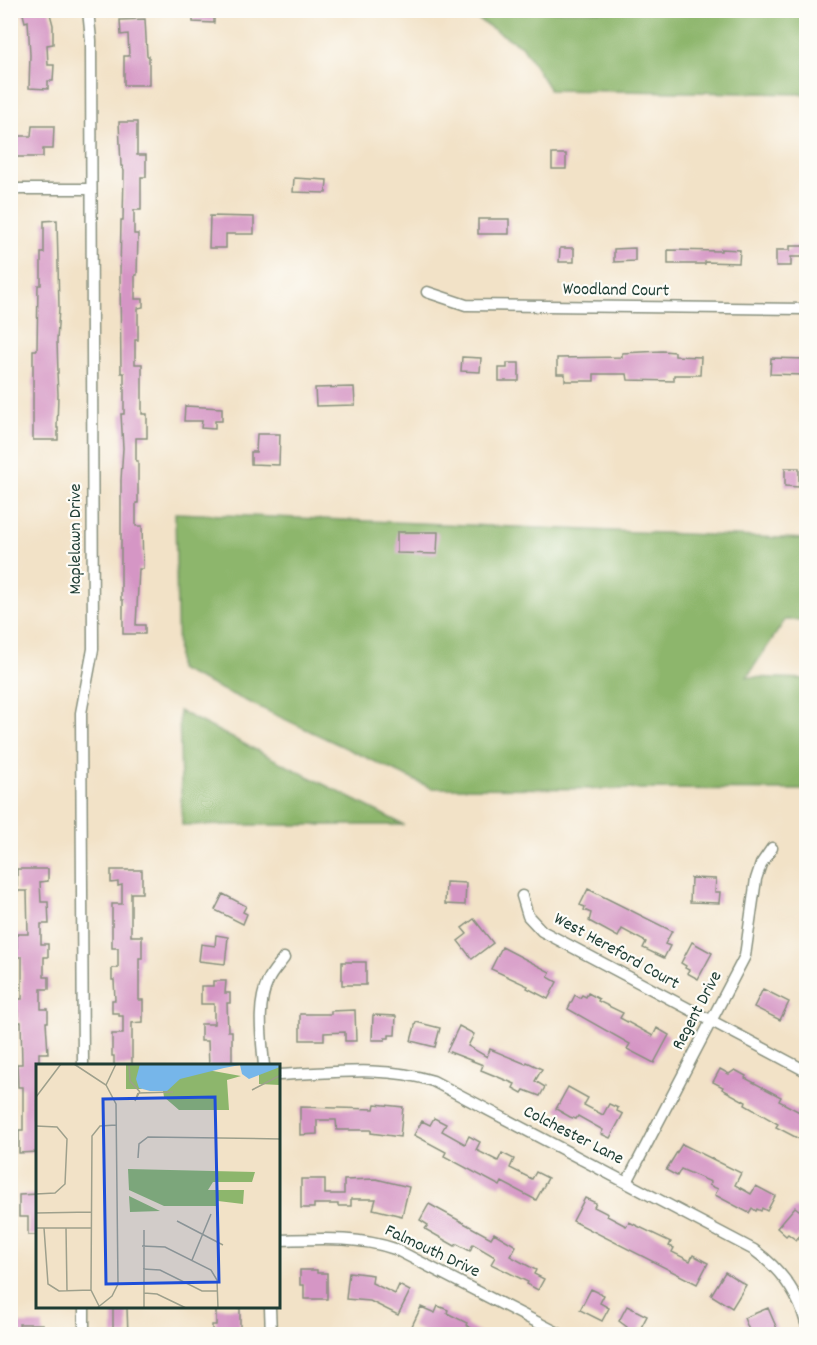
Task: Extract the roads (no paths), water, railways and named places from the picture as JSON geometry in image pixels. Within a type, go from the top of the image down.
[{"type":"street","name":"Maplelawn Drive","points":[[83,1064],[81,713],[93,648],[91,40],[88,10]]},
{"type":"street","points":[[10,189],[91,189]]},
{"type":"street","name":"Woodland Court","points":[[427,292],[466,305],[807,309]]},
{"type":"street","name":"Regent Drive","points":[[627,1182],[746,956],[756,879],[761,864],[772,848]]},
{"type":"street","name":"West Hereford Court","points":[[522,896],[528,916],[542,931],[807,1071]]},
{"type":"street","points":[[264,1064],[262,1002],[267,981],[284,958]]},
{"type":"street","name":"Colchester Lane","points":[[280,1075],[381,1071],[416,1075],[433,1081],[627,1182],[762,1256],[791,1287],[807,1323]]},
{"type":"street","name":"Falmouth Drive","points":[[280,1240],[350,1238],[386,1246],[560,1335]]},
{"type":"street","points":[[84,1309],[84,1335]]},
{"type":"street","points":[[270,1309],[271,1335]]}]
